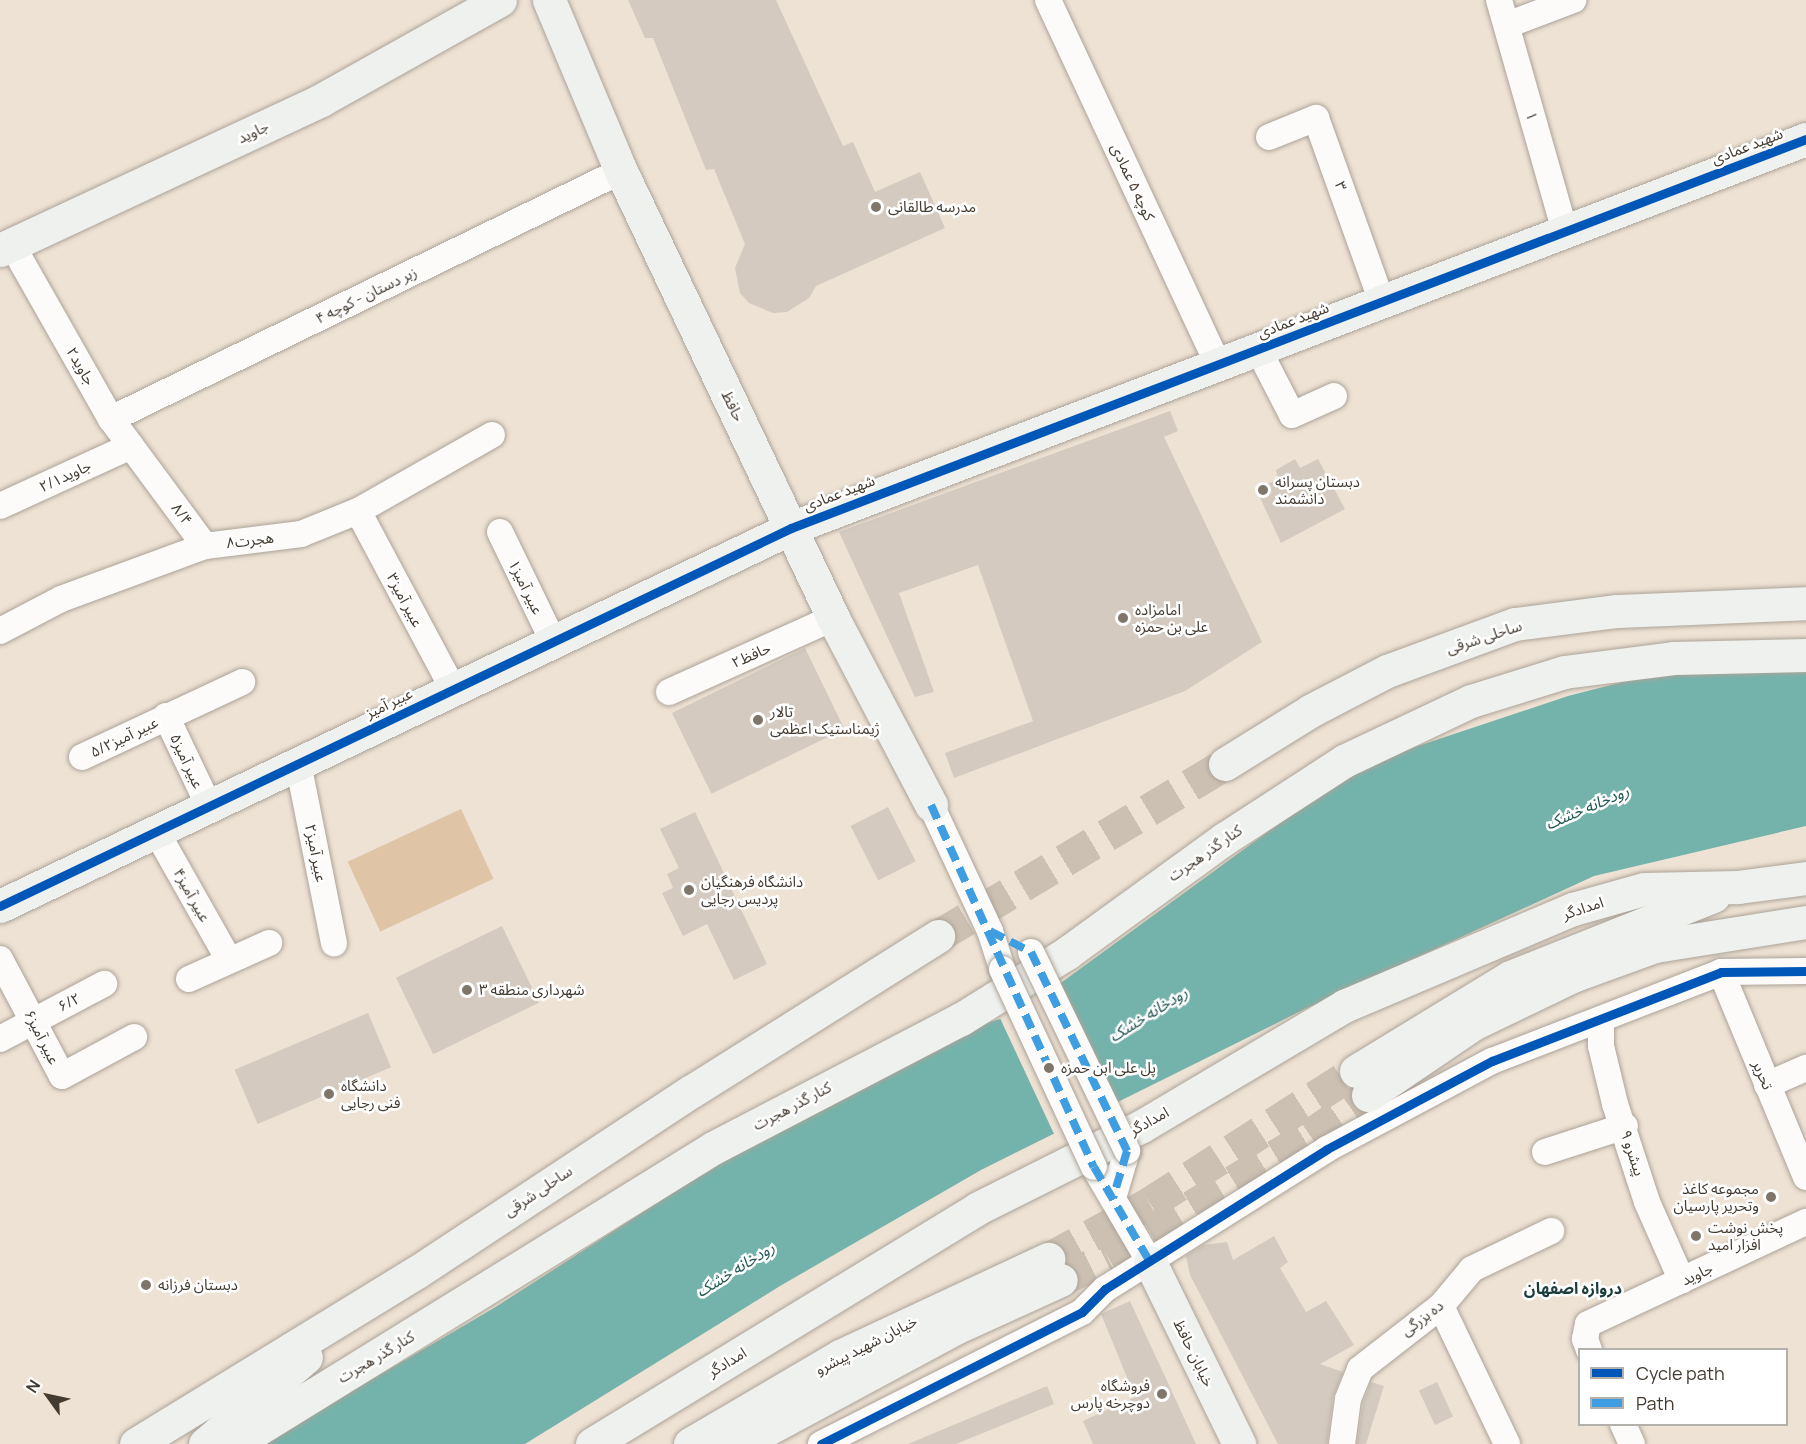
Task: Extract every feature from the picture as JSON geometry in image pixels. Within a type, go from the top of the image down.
[{"type":"main road","name":"جاوید","points":[[6,248],[321,100],[500,0]]},
{"type":"main road","name":"حافظ","points":[[549,0],[621,171],[833,618],[931,805]]},
{"type":"main road","name":"شهید عمادی","points":[[791,528],[1806,139]]},
{"type":"main road","name":"عبیر آمیز","points":[[0,906],[791,528]]},
{"type":"main road","name":"ساحلی شرقی","points":[[1225,764],[1310,711],[1387,672],[1515,624],[1617,611],[1806,603]]},
{"type":"main road","name":"کنار گذر هجرت","points":[[234,1444],[713,1148],[961,1019],[1067,953],[1224,839],[1344,761],[1471,701],[1564,672],[1673,658],[1806,655]]},
{"type":"main road","points":[[1806,878],[1738,887],[1510,976],[1362,1083],[1473,1024],[1575,975],[1655,946],[1806,922]]},
{"type":"main road","name":"امدادگر","points":[[592,1444],[978,1208],[1142,1126],[1344,1006],[1573,909],[1644,889],[1738,887]]},
{"type":"main road","name":"ساحلی شرقی","points":[[136,1444],[379,1295],[939,936]]},
{"type":"main road","name":"خیابان حافظ","points":[[1150,1262],[1239,1444]]},
{"type":"main road","name":"خیابان شهید پیشرو","points":[[690,1444],[840,1356],[1055,1269],[955,1328],[740,1444]]},
{"type":"main road","points":[[205,1444],[379,1295]]},
{"type":"street","name":"کوچه ۵ عمادی","points":[[1048,0],[1218,364]]},
{"type":"street","name":"۱","points":[[1499,0],[1565,232]]},
{"type":"street","points":[[1506,25],[1573,0]]},
{"type":"street","name":"۳","points":[[1269,137],[1316,118],[1382,302]]},
{"type":"street","name":"زبر دستان - کوچه ۴","points":[[111,419],[621,171]]},
{"type":"street","name":"۲جاوید","points":[[6,248],[111,419],[158,482]]},
{"type":"street","points":[[1258,349],[1292,415],[1334,396]]},
{"type":"street","name":"هجرت۸","points":[[0,631],[62,599],[205,546],[301,534],[358,511],[492,435]]},
{"type":"street","name":"۲/۱جاوید","points":[[0,506],[131,446]]},
{"type":"street","name":"۸/۴","points":[[158,482],[205,546]]},
{"type":"street","name":"۳عبیر آمیز","points":[[358,511],[453,689]]},
{"type":"street","name":"۱عبیر آمیز","points":[[500,532],[553,641]]},
{"type":"street","name":"۲حافظ","points":[[669,692],[833,618]]},
{"type":"street","name":"۵/۲عبیر آمیز","points":[[82,757],[242,682]]},
{"type":"street","name":"۵عبیر آمیز","points":[[166,716],[208,806]]},
{"type":"street","name":"۲عبیر آمیز","points":[[298,763],[334,943]]},
{"type":"street","points":[[931,805],[990,931],[1002,969],[1094,1167],[1150,1262]]},
{"type":"street","name":"۴عبیر آمیز","points":[[156,831],[229,960]]},
{"type":"street","points":[[990,931],[1031,952],[1127,1151],[1113,1198]]},
{"type":"street","points":[[189,979],[269,943]]},
{"type":"street","name":"۶عبیر آمیز","points":[[0,959],[62,1076],[134,1037]]},
{"type":"street","points":[[821,1444],[1082,1312],[1105,1289],[1337,1144],[1492,1061],[1601,1021],[1721,972],[1806,971]]},
{"type":"street","name":"تحریر","points":[[1721,972],[1806,1178]]},
{"type":"street","name":"۶/۲","points":[[0,1039],[104,984]]},
{"type":"street","name":"پیشرو ۹","points":[[1601,1021],[1601,1046],[1647,1202],[1682,1281]]},
{"type":"street","points":[[1767,1085],[1806,1068]]},
{"type":"street","points":[[1545,1152],[1625,1126]]},
{"type":"street","name":"جاوید","points":[[1588,1348],[1585,1340],[1588,1324],[1806,1222]]},
{"type":"street","name":"ده بزرگی","points":[[1342,1444],[1348,1399],[1360,1369],[1441,1306],[1472,1269],[1551,1231]]},
{"type":"street","points":[[1441,1306],[1508,1444]]},
{"type":"street","points":[[1623,1426],[1632,1444]]},
{"type":"shaded area","points":[[461,809],[494,879],[380,932],[348,862]]},
{"type":"water","name":"رودخانه خشک","points":[[1806,670],[1806,826],[1594,876],[1305,1009],[981,1170],[780,1286],[525,1444],[261,1444],[494,1308],[733,1154],[972,1028],[1021,1012],[1358,766],[1568,696],[1646,676]]},
{"type":"pier","points":[[1040,995],[1096,1115],[1055,1136],[999,1016],[1020,1009]]},
{"type":"building","points":[[628,0],[776,0],[843,146],[853,142],[875,192],[920,172],[945,228],[816,286],[809,298],[787,312],[773,313],[749,303],[740,293],[735,268],[745,244],[714,169],[706,170],[653,38],[645,38]]},
{"type":"building","name":"امامزاده علی بن حمزه","points":[[1170,411],[1178,431],[1164,437],[1262,642],[1185,691],[954,778],[945,753],[1033,721],[978,565],[899,593],[934,692],[915,697],[839,532]]},
{"type":"building","points":[[1295,459],[1300,468],[1318,459],[1345,509],[1281,543],[1256,489],[1278,479],[1276,470]]},
{"type":"building","name":"تالار ژیمناستیک اعظمی","points":[[805,648],[844,729],[711,794],[672,713]]},
{"type":"building","points":[[888,807],[916,861],[878,880],[851,826]]},
{"type":"building","points":[[695,812],[767,964],[734,980],[707,924],[683,936],[662,893],[673,888],[667,874],[679,868],[660,829]]},
{"type":"building","name":"شهرداری منطقه ۳","points":[[502,926],[539,1002],[433,1054],[396,978]]},
{"type":"building","points":[[368,1013],[391,1067],[258,1124],[235,1070]]},
{"type":"building","points":[[1274,1236],[1288,1262],[1280,1268],[1306,1312],[1326,1301],[1354,1345],[1320,1364],[1343,1372],[1333,1397],[1327,1444],[1278,1444],[1190,1275],[1186,1256],[1203,1245],[1227,1242],[1233,1260]]},
{"type":"building","points":[[1130,1301],[1196,1444],[1093,1444],[1083,1421],[1135,1397],[1101,1314]]},
{"type":"building","points":[[1371,1382],[1384,1386],[1366,1444],[1357,1444],[1363,1403]]},
{"type":"building","points":[[1437,1382],[1453,1416],[1435,1425],[1419,1390]]},
{"type":"building","points":[[1047,1386],[1054,1404],[956,1444],[908,1444]]},
{"type":"tunnel","points":[[938,936],[1225,764]]},
{"type":"tunnel","points":[[1048,1259],[1150,1203],[1356,1071]]},
{"type":"tunnel","points":[[1061,1280],[1108,1257],[1310,1135],[1368,1095]]},
{"type":"marked path","points":[[931,805],[1094,1167],[1150,1262]]},
{"type":"marked path","points":[[990,931],[1031,952],[1127,1151],[1113,1198]]},
{"type":"cycle path","points":[[0,906],[791,528],[1806,139]]},
{"type":"cycle path","points":[[821,1444],[1082,1312],[1105,1289],[1327,1149],[1492,1061],[1721,972],[1806,971]]},
{"type":"place","name":"مدرسه طالقانی","points":[[876,207]]},
{"type":"place","name":"دبستان پسرانه دانشمند","points":[[1263,490]]},
{"type":"place","name":"امامزاده علی بن حمزه","points":[[1123,618]]},
{"type":"place","name":"تالار ژیمناستیک اعظمی","points":[[758,720]]},
{"type":"place","name":"دانشگاه فرهنگیان پردیس رجایی","points":[[689,890]]},
{"type":"place","name":"شهرداری منطقه ۳","points":[[467,990]]},
{"type":"place","name":"پل علی ابن حمزه","points":[[1049,1068]]},
{"type":"place","name":"دانشگاه فنی رجایی","points":[[329,1094]]},
{"type":"place","name":"مجموعه کاغذ وتحریر پارسیان","points":[[1771,1197]]},
{"type":"place","name":"پخش نوشت افزار امید","points":[[1696,1236]]},
{"type":"place","name":"دبستان فرزانه","points":[[146,1285]]},
{"type":"place","name":"فروشگاه دوچرخه پارس","points":[[1162,1394]]},
{"type":"district","name":"دروازه اصفهان","points":[[1573,1288]]}]
